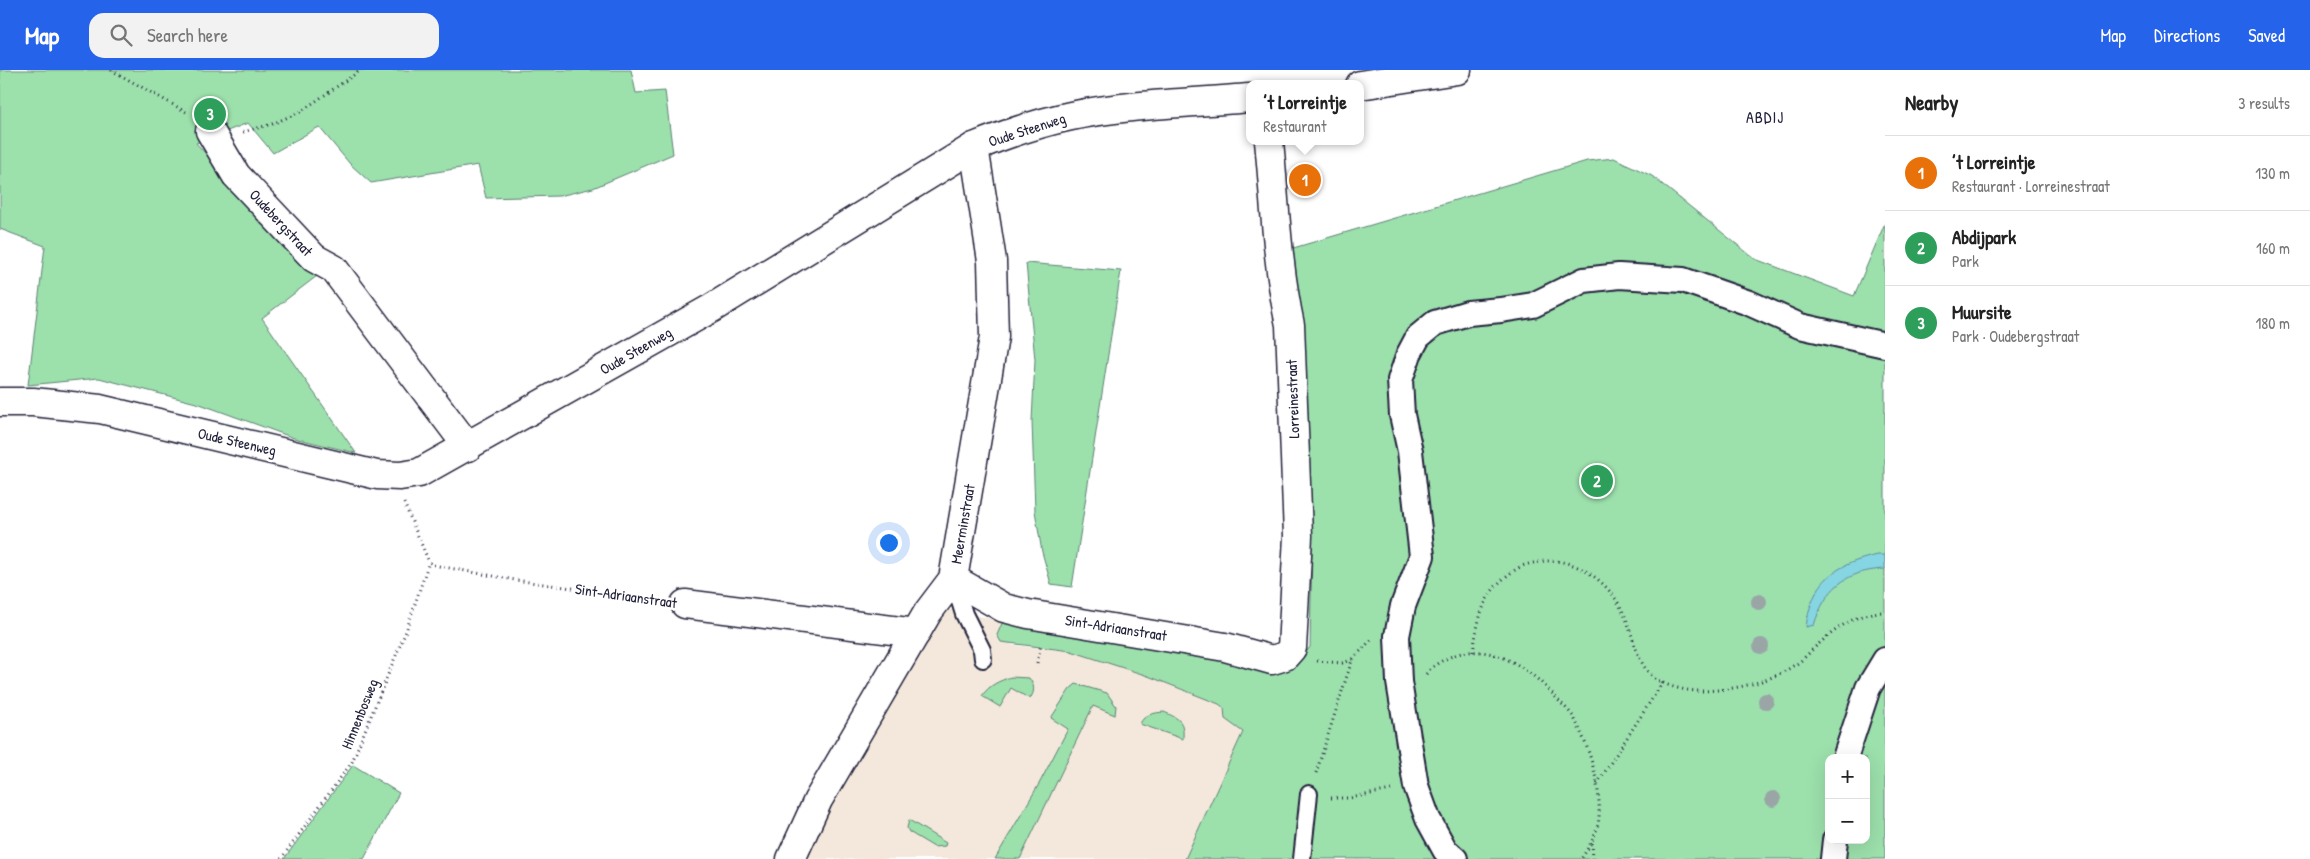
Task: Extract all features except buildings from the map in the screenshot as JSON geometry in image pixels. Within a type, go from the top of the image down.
[{"type":"street","points":[[1364,84],[1410,74],[1457,70]]},
{"type":"street","name":"Oude Steenweg","points":[[0,402],[33,402],[100,409],[377,475],[400,476],[419,473],[712,308],[974,147],[1015,130],[1072,116],[1109,110],[1246,98]]},
{"type":"street","name":"Oudebergstraat","points":[[210,131],[236,174],[314,258],[334,269],[468,447]]},
{"type":"street","name":"Lorreinestraat","points":[[1269,145],[1278,239],[1290,325],[1298,536],[1292,648],[1285,656]]},
{"type":"street","name":"Meerminstraat","points":[[791,859],[818,800],[928,612],[953,580],[975,460],[994,336],[992,261],[974,147]]},
{"type":"street","points":[[1455,859],[1445,850],[1428,819],[1416,786],[1399,682],[1397,636],[1403,606],[1422,556],[1410,451],[1402,415],[1400,380],[1409,354],[1418,337],[1435,323],[1468,313],[1533,305],[1584,280],[1620,276],[1683,280],[1749,303],[1800,326],[1885,345]]},
{"type":"street","name":"Sint-Adriaanstraat","points":[[953,580],[1004,608],[1028,614],[1225,647],[1272,660],[1285,656]]},
{"type":"street","name":"Sint-Adriaanstraat","points":[[685,604],[916,633]]},
{"type":"street","points":[[1847,754],[1868,688],[1885,660]]},
{"type":"street","points":[[1833,859],[1835,844]]},
{"type":"lane","points":[[953,580],[964,614],[982,650],[983,659]]},
{"type":"lane","points":[[1302,859],[1309,794]]},
{"type":"path","points":[[111,70],[186,112],[210,131],[243,132],[272,124],[300,112],[361,70]]},
{"type":"path","points":[[400,476],[400,494],[429,562]]},
{"type":"path","points":[[1473,652],[1477,622],[1484,602],[1494,587],[1523,565],[1558,560],[1573,564],[1591,574],[1610,593],[1623,611],[1637,653],[1656,679],[1675,687],[1694,691],[1716,691],[1753,685],[1777,676],[1796,665],[1838,628],[1855,617],[1885,612]]},
{"type":"path","name":"Sint-Adriaanstraat","points":[[429,562],[514,580],[685,604]]},
{"type":"path","name":"Hinnenbosweg","points":[[282,859],[352,762],[406,631],[429,562]]},
{"type":"path","points":[[1421,681],[1432,667],[1450,657],[1473,652],[1488,652],[1506,658],[1534,676],[1554,695],[1576,720],[1589,754],[1596,786],[1599,818],[1592,842],[1581,859]]},
{"type":"path","points":[[1312,662],[1342,663],[1352,660],[1309,794],[1327,799],[1350,798],[1416,786]]},
{"type":"path","points":[[1596,786],[1663,682]]},
{"type":"path","points":[[1592,842],[1593,859]]},
{"type":"shaded area","points":[[946,609],[1003,621],[1011,645],[1071,651],[1148,676],[1219,704],[1224,709],[1225,719],[1243,732],[1185,859],[802,859],[816,826]]},
{"type":"green space","points":[[0,70],[631,70],[636,93],[665,91],[673,154],[593,188],[559,196],[486,198],[478,165],[371,183],[350,164],[319,127],[273,153],[248,123],[196,143],[317,276],[262,318],[356,453],[294,438],[200,404],[99,378],[28,385],[45,246],[0,229]]},
{"type":"green space","points":[[1614,158],[1652,176],[1755,259],[1854,296],[1885,223],[1885,859],[1185,859],[1243,732],[1225,719],[1224,708],[1219,704],[1148,676],[1071,651],[1001,642],[997,635],[1003,621],[1271,668],[1293,669],[1310,647],[1312,548],[1308,414],[1290,249],[1587,161]]},
{"type":"green space","points":[[1026,263],[1121,271],[1072,587],[1051,584],[1042,552],[1035,511],[1032,421],[1035,360]]},
{"type":"green space","points":[[1011,677],[1029,678],[1034,688],[1030,699],[1011,688],[1000,707],[982,696],[995,684]]},
{"type":"green space","points":[[1076,684],[1107,693],[1116,706],[1115,715],[1093,706],[1020,859],[995,859],[1039,784],[1068,729],[1051,718],[1070,689]]},
{"type":"green space","points":[[1164,712],[1180,721],[1183,728],[1183,739],[1140,724],[1147,716]]},
{"type":"green space","points":[[353,765],[399,793],[364,859],[284,859]]},
{"type":"green space","points":[[909,820],[946,843],[945,846],[934,847],[909,832],[907,828]]},
{"type":"water","points":[[1878,555],[1885,555],[1885,569],[1859,573],[1839,584],[1825,601],[1814,625],[1806,627],[1814,598],[1820,586],[1828,577],[1849,564]]},
{"type":"place","name":"Muursite","points":[[210,114]]},
{"type":"place","name":"’t Lorreintje","points":[[1305,180]]},
{"type":"place","name":"Abdijpark","points":[[1597,481]]},
{"type":"district","name":"ABDIJ","points":[[1765,117]]}]
